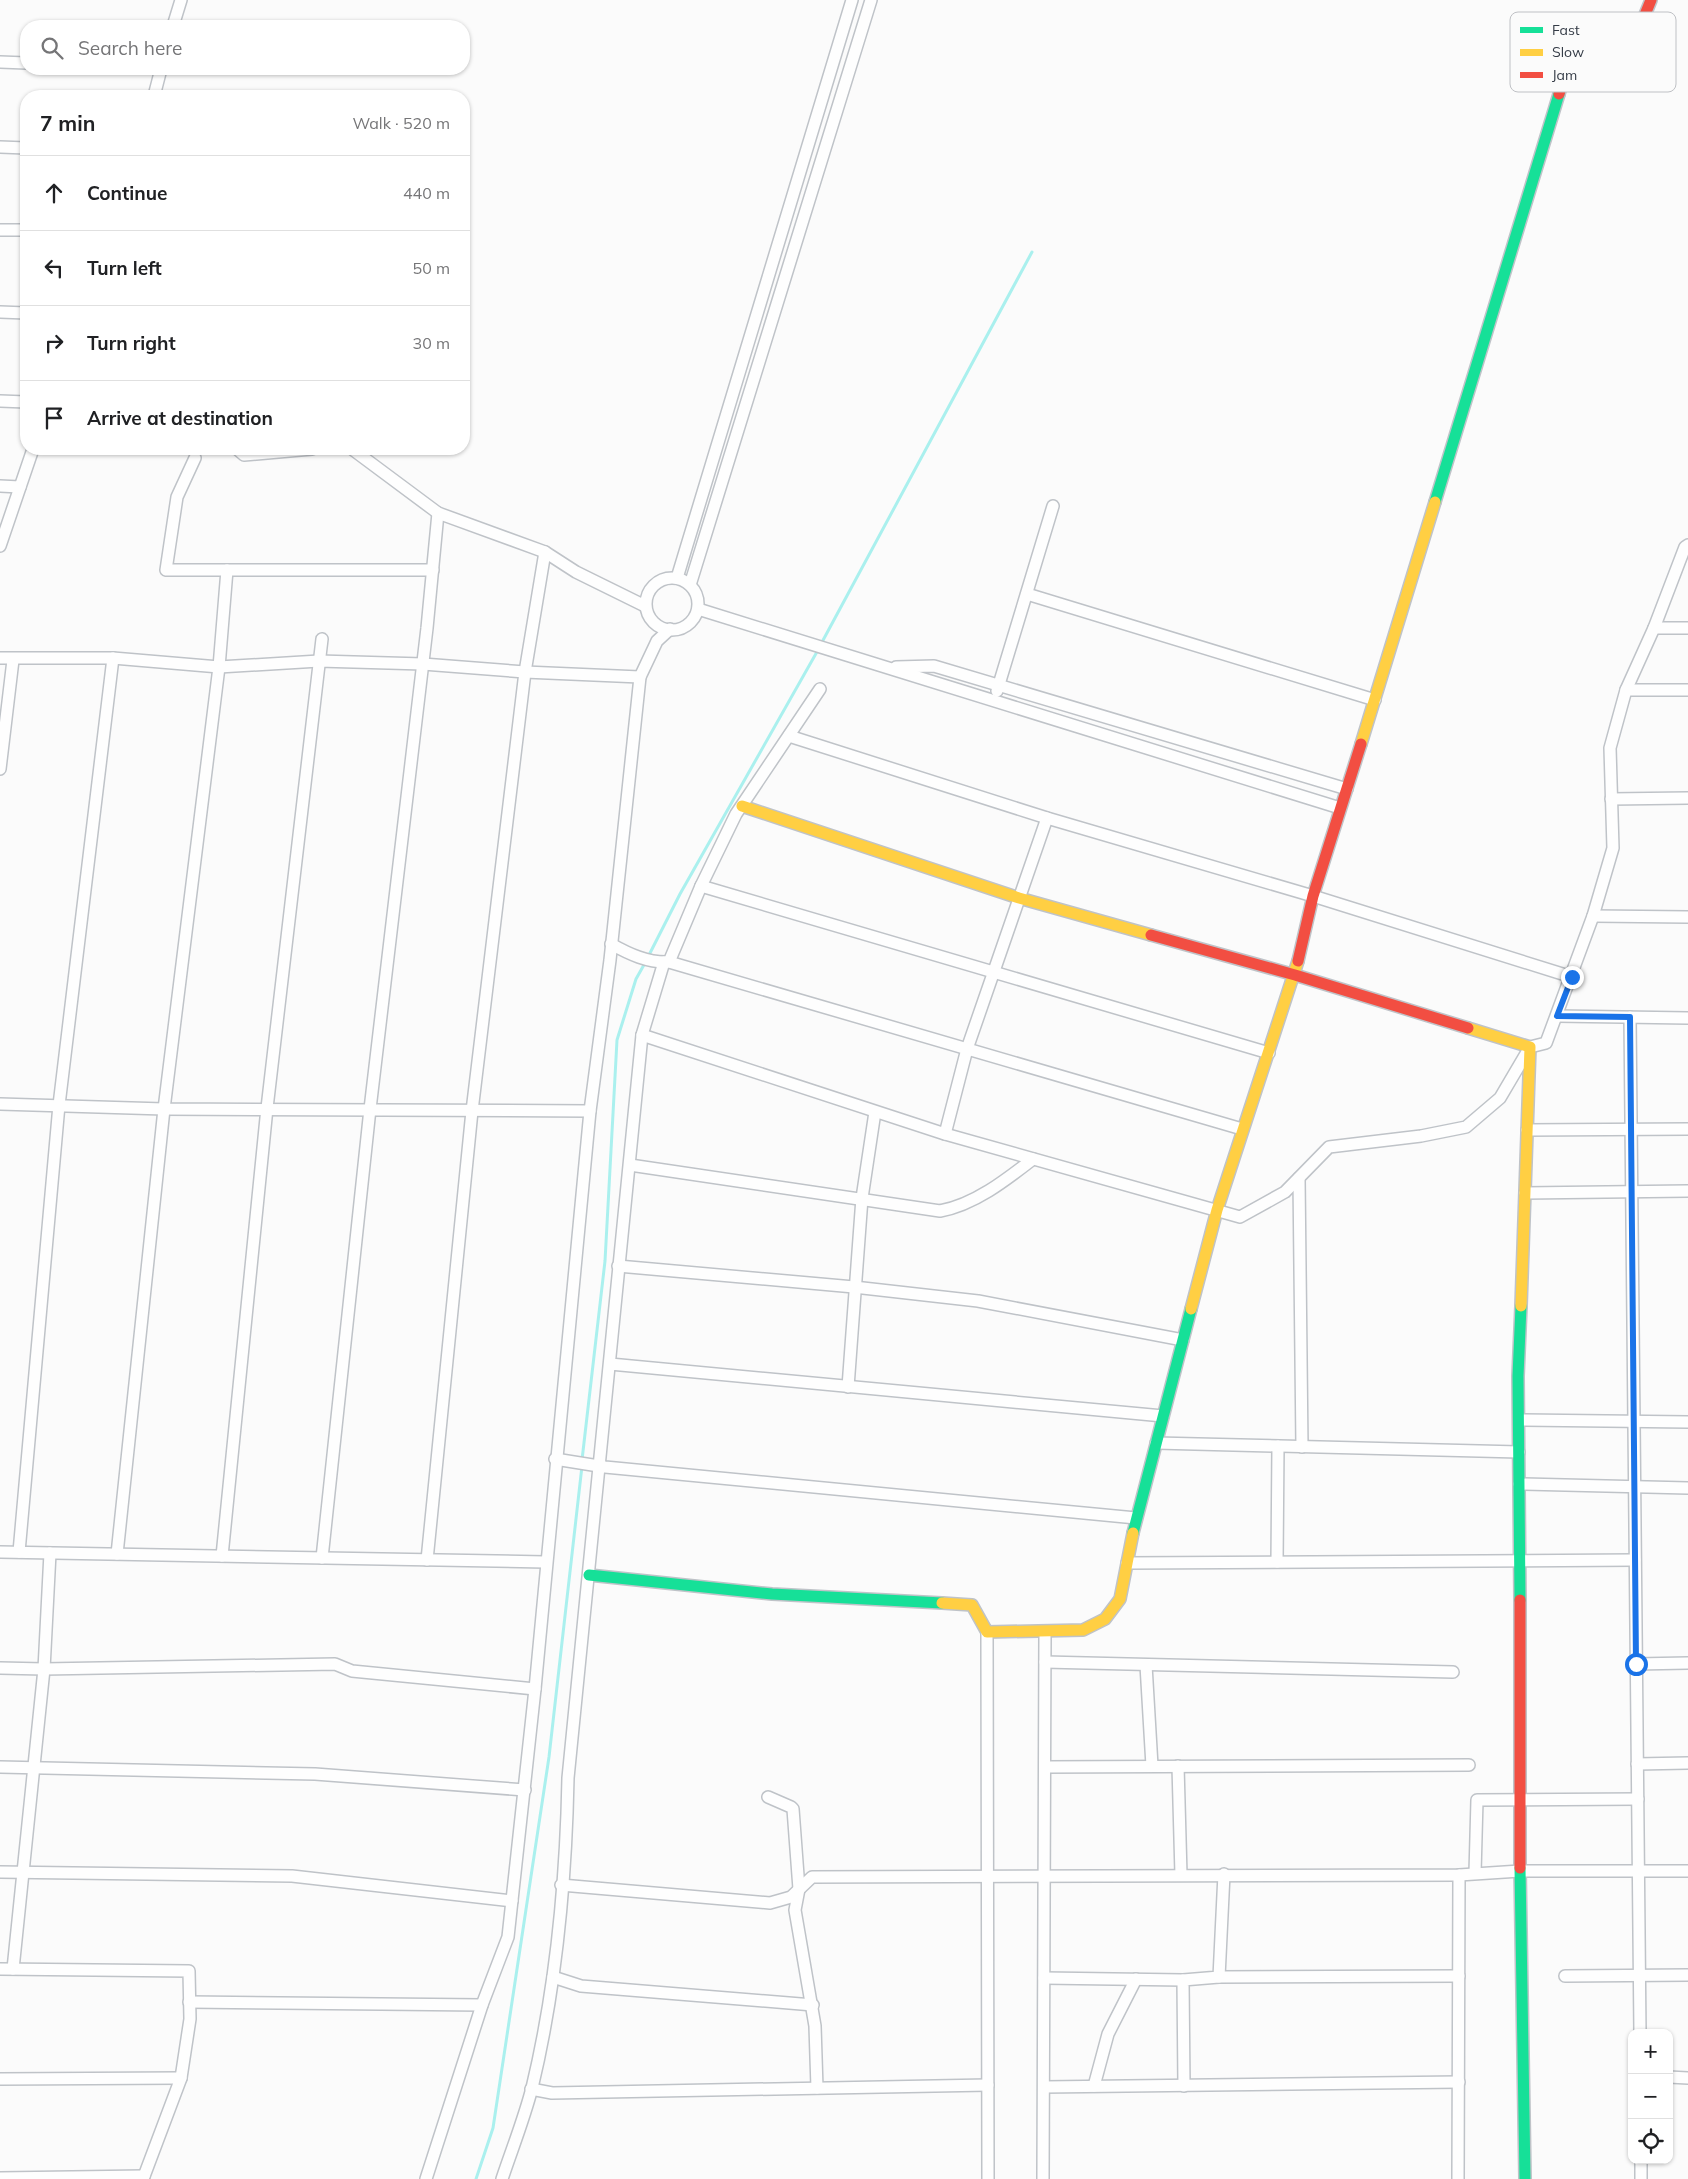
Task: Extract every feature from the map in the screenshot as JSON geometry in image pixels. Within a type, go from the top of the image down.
[{"type":"street","points":[[175,20],[181,0]]},
{"type":"street","points":[[676,578],[852,0]]},
{"type":"street","points":[[690,585],[871,0]]},
{"type":"street","points":[[1646,12],[1651,0]]},
{"type":"street","points":[[0,62],[20,63]]},
{"type":"street","points":[[156,90],[159,75]]},
{"type":"street","points":[[987,1632],[1083,1630],[1105,1620],[1120,1600],[1136,1518],[1217,1210],[1242,1129],[1295,975],[1313,896],[1375,700],[1560,92]]},
{"type":"street","points":[[0,147],[20,148]]},
{"type":"street","points":[[0,230],[20,230]]},
{"type":"street","points":[[0,312],[20,313]]},
{"type":"street","points":[[0,401],[20,402]]},
{"type":"street","points":[[0,546],[31,455]]},
{"type":"street","points":[[360,455],[438,513],[545,552],[576,572],[645,606],[652,621],[663,628],[677,629],[690,622],[698,609],[698,600],[690,585],[676,578],[661,580],[652,587],[645,606]]},
{"type":"street","points":[[195,458],[177,497],[166,570],[432,570]]},
{"type":"street","points":[[0,486],[20,487]]},
{"type":"street","points":[[994,700],[1053,506]]},
{"type":"street","points":[[322,1558],[370,1109],[438,513]]},
{"type":"street","points":[[742,806],[1019,898],[1295,975],[1530,1047],[1546,1043],[1593,916],[1613,848],[1610,799],[1610,748],[1626,690],[1688,545]]},
{"type":"street","points":[[427,1560],[472,1111],[525,672],[545,552]]},
{"type":"street","points":[[117,1554],[164,1109],[219,667],[227,570]]},
{"type":"street","points":[[1027,594],[1375,700]]},
{"type":"street","points":[[698,609],[813,643],[1340,808]]},
{"type":"street","points":[[1654,628],[1688,628]]},
{"type":"street","points":[[426,2179],[482,2005],[508,1937],[525,1790],[545,1562],[590,1111],[611,944],[640,678],[657,641],[670,629]]},
{"type":"street","points":[[222,1556],[268,1108],[322,639]]},
{"type":"street","points":[[0,658],[13,660],[113,658],[219,667],[319,661],[422,664],[640,678]]},
{"type":"street","points":[[20,1552],[59,1105],[113,658]]},
{"type":"street","points":[[0,769],[13,660]]},
{"type":"street","points":[[886,667],[934,666],[1347,789]]},
{"type":"street","points":[[502,2179],[531,2089],[553,1977],[568,1778],[642,1035],[663,962],[700,886],[742,806],[820,689]]},
{"type":"street","points":[[1626,690],[1688,690]]},
{"type":"street","points":[[789,736],[1047,818],[1313,896],[1572,977]]},
{"type":"street","points":[[1610,799],[1688,798]]},
{"type":"street","points":[[946,1134],[967,1050],[1047,818]]},
{"type":"street","points":[[700,886],[995,971],[1269,1053]]},
{"type":"street","points":[[1593,916],[1688,917]]},
{"type":"street","points":[[611,944],[628,954],[663,962],[1242,1129]]},
{"type":"street","points":[[1557,1016],[1688,1018]]},
{"type":"street","points":[[1630,1017],[1640,2029]]},
{"type":"street","points":[[642,1035],[946,1134],[1240,1217],[1285,1192],[1329,1147],[1421,1136],[1466,1128],[1500,1098],[1530,1047]]},
{"type":"street","points":[[1525,2179],[1520,1871],[1519,1420],[1530,1047]]},
{"type":"street","points":[[0,1104],[164,1109],[590,1111]]},
{"type":"street","points":[[848,1387],[862,1198],[876,1112]]},
{"type":"street","points":[[1527,1130],[1688,1129]]},
{"type":"street","points":[[630,1165],[940,1211],[959,1208],[1033,1159]]},
{"type":"street","points":[[1299,1178],[1302,1447]]},
{"type":"street","points":[[1525,1193],[1688,1191]]},
{"type":"street","points":[[618,1266],[854,1287],[978,1301],[1183,1340]]},
{"type":"street","points":[[610,1364],[1163,1416]]},
{"type":"street","points":[[1519,1420],[1688,1422]]},
{"type":"street","points":[[1156,1443],[1519,1452]]},
{"type":"street","points":[[1277,1562],[1278,1446]]},
{"type":"street","points":[[555,1460],[1136,1518]]},
{"type":"street","points":[[1519,1484],[1688,1488]]},
{"type":"street","points":[[0,1552],[545,1562]]},
{"type":"street","points":[[13,1969],[44,1670],[50,1553]]},
{"type":"street","points":[[1127,1563],[1635,1560]]},
{"type":"street","points":[[589,1575],[772,1594],[972,1605],[987,1632],[988,2179]]},
{"type":"street","points":[[1043,2179],[1046,1632]]},
{"type":"street","points":[[1045,1662],[1453,1672]]},
{"type":"street","points":[[1636,1664],[1688,1663]]},
{"type":"street","points":[[0,1668],[44,1670],[335,1664],[352,1670],[535,1689]]},
{"type":"street","points":[[1146,1665],[1152,1766]]},
{"type":"street","points":[[1637,1764],[1688,1763]]},
{"type":"street","points":[[1045,1767],[1469,1765]]},
{"type":"street","points":[[1178,1766],[1181,1874]]},
{"type":"street","points":[[0,1767],[315,1774],[525,1790]]},
{"type":"street","points":[[768,1797],[791,1807],[793,1810],[799,1889],[795,1910],[813,2005],[817,2088]]},
{"type":"street","points":[[1475,1873],[1477,1800],[1638,1799]]},
{"type":"street","points":[[561,1885],[770,1903],[791,1897],[812,1876],[1460,1875],[1520,1871],[1688,1871]]},
{"type":"street","points":[[0,1872],[292,1876],[512,1901]]},
{"type":"street","points":[[1219,1977],[1224,1874]]},
{"type":"street","points":[[1458,2179],[1460,1875]]},
{"type":"street","points":[[0,1969],[190,1971],[190,2019],[181,2078],[144,2178],[0,2178]]},
{"type":"street","points":[[1565,1976],[1688,1975]]},
{"type":"street","points":[[1044,1978],[1183,1980],[1219,1977],[1459,1976]]},
{"type":"street","points":[[553,1977],[581,1986],[813,2005]]},
{"type":"street","points":[[1094,2086],[1108,2034],[1136,1979]]},
{"type":"street","points":[[1183,1980],[1184,2086]]},
{"type":"street","points":[[189,2002],[482,2005]]},
{"type":"street","points":[[1673,2077],[1688,2078]]},
{"type":"street","points":[[0,2078],[181,2078]]},
{"type":"street","points":[[1044,2087],[1459,2082]]},
{"type":"street","points":[[531,2089],[552,2093],[988,2085]]},
{"type":"street","points":[[1641,2164],[1641,2179]]},
{"type":"waterway","points":[[821,644],[1032,252]]},
{"type":"waterway","points":[[648,957],[680,894],[818,650]]},
{"type":"waterway","points":[[582,1460],[605,1261],[617,1040],[636,979],[645,963]]},
{"type":"waterway","points":[[476,2179],[493,2128],[549,1757],[582,1466]]},
{"type":"traffic: fast","points":[[1435,502],[1559,94]]},
{"type":"traffic: fast","points":[[1520,1600],[1518,1376],[1521,1306]]},
{"type":"traffic: fast","points":[[1133,1533],[1191,1309]]},
{"type":"traffic: fast","points":[[589,1575],[772,1594],[942,1603]]},
{"type":"traffic: fast","points":[[1520,1868],[1525,2179]]},
{"type":"traffic: slow","points":[[1361,744],[1435,502]]},
{"type":"traffic: slow","points":[[742,806],[1019,898],[1151,935]]},
{"type":"traffic: slow","points":[[1191,1309],[1217,1210],[1298,961]]},
{"type":"traffic: slow","points":[[1468,1028],[1530,1047],[1521,1306]]},
{"type":"traffic: slow","points":[[942,1603],[972,1605],[987,1632],[1083,1630],[1105,1619],[1120,1599],[1133,1533]]},
{"type":"traffic: jam","points":[[1646,12],[1651,0]]},
{"type":"traffic: jam","points":[[1298,961],[1313,896],[1361,744]]},
{"type":"traffic: jam","points":[[1151,935],[1295,975],[1468,1028]]},
{"type":"traffic: jam","points":[[1520,1600],[1520,1868]]},
{"type":"route","points":[[1572,977],[1557,1016],[1630,1017],[1636,1664]]}]
